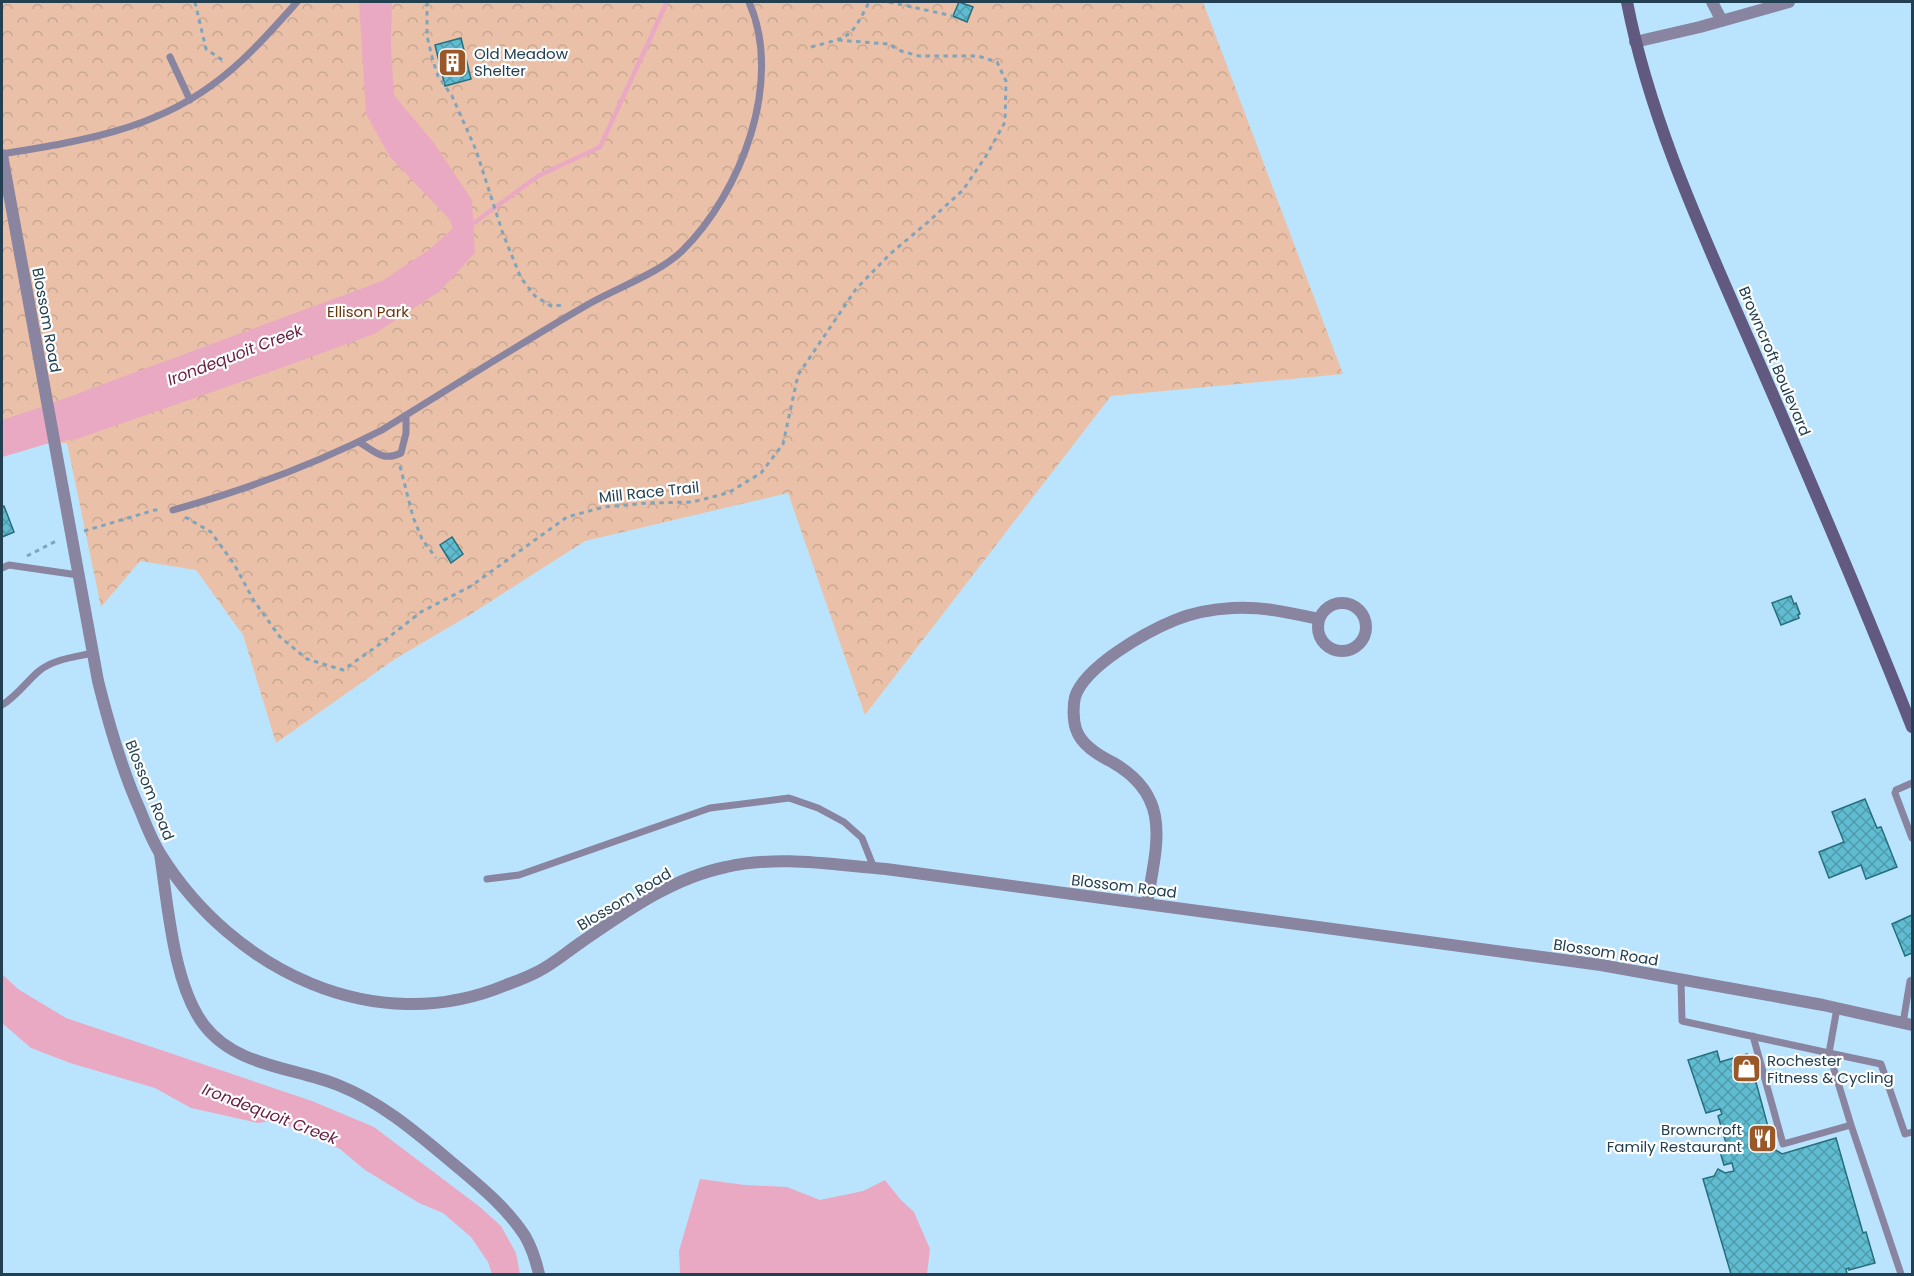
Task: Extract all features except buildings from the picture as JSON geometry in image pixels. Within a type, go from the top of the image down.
[{"type":"main road","name":"Browncroft Boulevard","points":[[1627,2],[1635,42],[1654,107],[1678,174],[1842,553],[1912,727]]},
{"type":"street","points":[[1712,2],[1722,21]]},
{"type":"street","points":[[1635,42],[1790,2]]},
{"type":"street","name":"Blossom Road","points":[[2,154],[93,653],[108,725],[124,773],[160,854],[186,890],[239,944],[279,969],[321,989],[393,1004],[428,1003],[471,997],[504,987],[540,971],[619,916],[690,878],[726,867],[756,862],[792,862],[874,868],[1601,965],[1837,1008],[1908,1024]]},
{"type":"street","points":[[1147,903],[1157,834],[1152,803],[1138,782],[1121,767],[1102,757],[1086,744],[1076,730],[1073,713],[1076,697],[1086,680],[1100,666],[1154,630],[1204,612],[1233,608],[1259,608],[1318,620]]},
{"type":"street","points":[[160,854],[173,941],[180,970],[191,1006],[205,1026],[237,1053],[258,1062],[313,1076],[340,1086],[379,1106],[410,1128],[480,1186],[515,1222],[526,1238],[535,1258],[539,1275]]},
{"type":"lane","points":[[2,154],[67,143],[123,130],[156,118],[190,100],[234,68],[297,2]]},
{"type":"lane","points":[[173,510],[288,472],[358,442],[566,317],[681,252],[700,230],[725,191],[739,163],[758,109],[762,77],[761,51],[758,28],[749,2]]},
{"type":"lane","points":[[170,57],[190,100]]},
{"type":"lane","points":[[358,442],[382,456],[392,458],[396,456],[401,453],[403,446],[406,415]]},
{"type":"lane","points":[[5,567],[78,575]]},
{"type":"lane","points":[[2,705],[13,699],[40,670],[54,662],[93,653]]},
{"type":"lane","points":[[1912,783],[1896,790],[1895,793],[1912,838]]},
{"type":"lane","points":[[488,879],[519,875],[710,808],[789,798],[818,808],[844,822],[862,838],[874,868]]},
{"type":"lane","points":[[1681,980],[1682,1021],[1881,1064],[1905,1134],[1912,1131]]},
{"type":"lane","points":[[1908,1024],[1910,981],[1912,980]]},
{"type":"lane","points":[[1837,1008],[1829,1053],[1901,1275]]},
{"type":"lane","points":[[1753,1036],[1783,1144],[1851,1125]]},
{"type":"path","points":[[195,2],[206,49],[234,68]]},
{"type":"path","points":[[427,2],[427,36],[438,76],[452,96],[464,122],[521,278],[535,296],[551,306],[567,305]]},
{"type":"path","points":[[811,47],[849,35],[857,26],[869,2]]},
{"type":"path","points":[[889,2],[953,16]]},
{"type":"path","name":"Mill Race Trail","points":[[173,510],[211,532],[234,564],[254,601],[280,637],[307,658],[343,670],[421,612],[471,586],[567,517],[604,507],[692,502],[728,493],[761,473],[783,444],[798,375],[855,289],[890,254],[963,190],[1005,122],[1006,81],[997,62],[978,56],[919,56],[900,51],[888,44],[837,40]]},
{"type":"path","points":[[396,456],[418,528],[436,558]]},
{"type":"path","points":[[5,567],[50,543],[103,524],[155,510],[173,510]]},
{"type":"green space","name":"Ellison Park","points":[[2,2],[1203,2],[1343,374],[1111,396],[865,715],[788,493],[585,541],[468,616],[395,659],[276,743],[243,635],[196,570],[140,561],[101,607],[67,443],[49,443],[2,457]]},
{"type":"water","name":"Irondequoit Creek","points":[[359,2],[392,2],[391,47],[394,95],[434,143],[472,200],[475,253],[440,291],[374,334],[77,439],[49,443],[2,457],[2,420],[382,281],[430,249],[453,228],[449,219],[390,157],[366,114]]},
{"type":"water","name":"Irondequoit Creek","points":[[2,974],[18,989],[66,1018],[312,1101],[374,1127],[480,1207],[501,1226],[516,1253],[520,1274],[492,1274],[488,1262],[471,1237],[443,1213],[419,1203],[365,1170],[340,1149],[275,1120],[258,1123],[191,1108],[155,1088],[70,1063],[31,1048],[2,1023]]},
{"type":"water","points":[[700,1179],[745,1185],[787,1187],[820,1200],[863,1191],[885,1180],[914,1212],[930,1249],[927,1274],[680,1274],[679,1251]]},
{"type":"waterway","points":[[474,223],[538,176],[600,147],[667,2]]},
{"type":"place","name":"Old Meadow Shelter","points":[[453,62]]},
{"type":"place","name":"Rochester Fitness & Cycling","points":[[1746,1069]]},
{"type":"place","name":"Browncroft Family Restaurant","points":[[1763,1138]]}]
